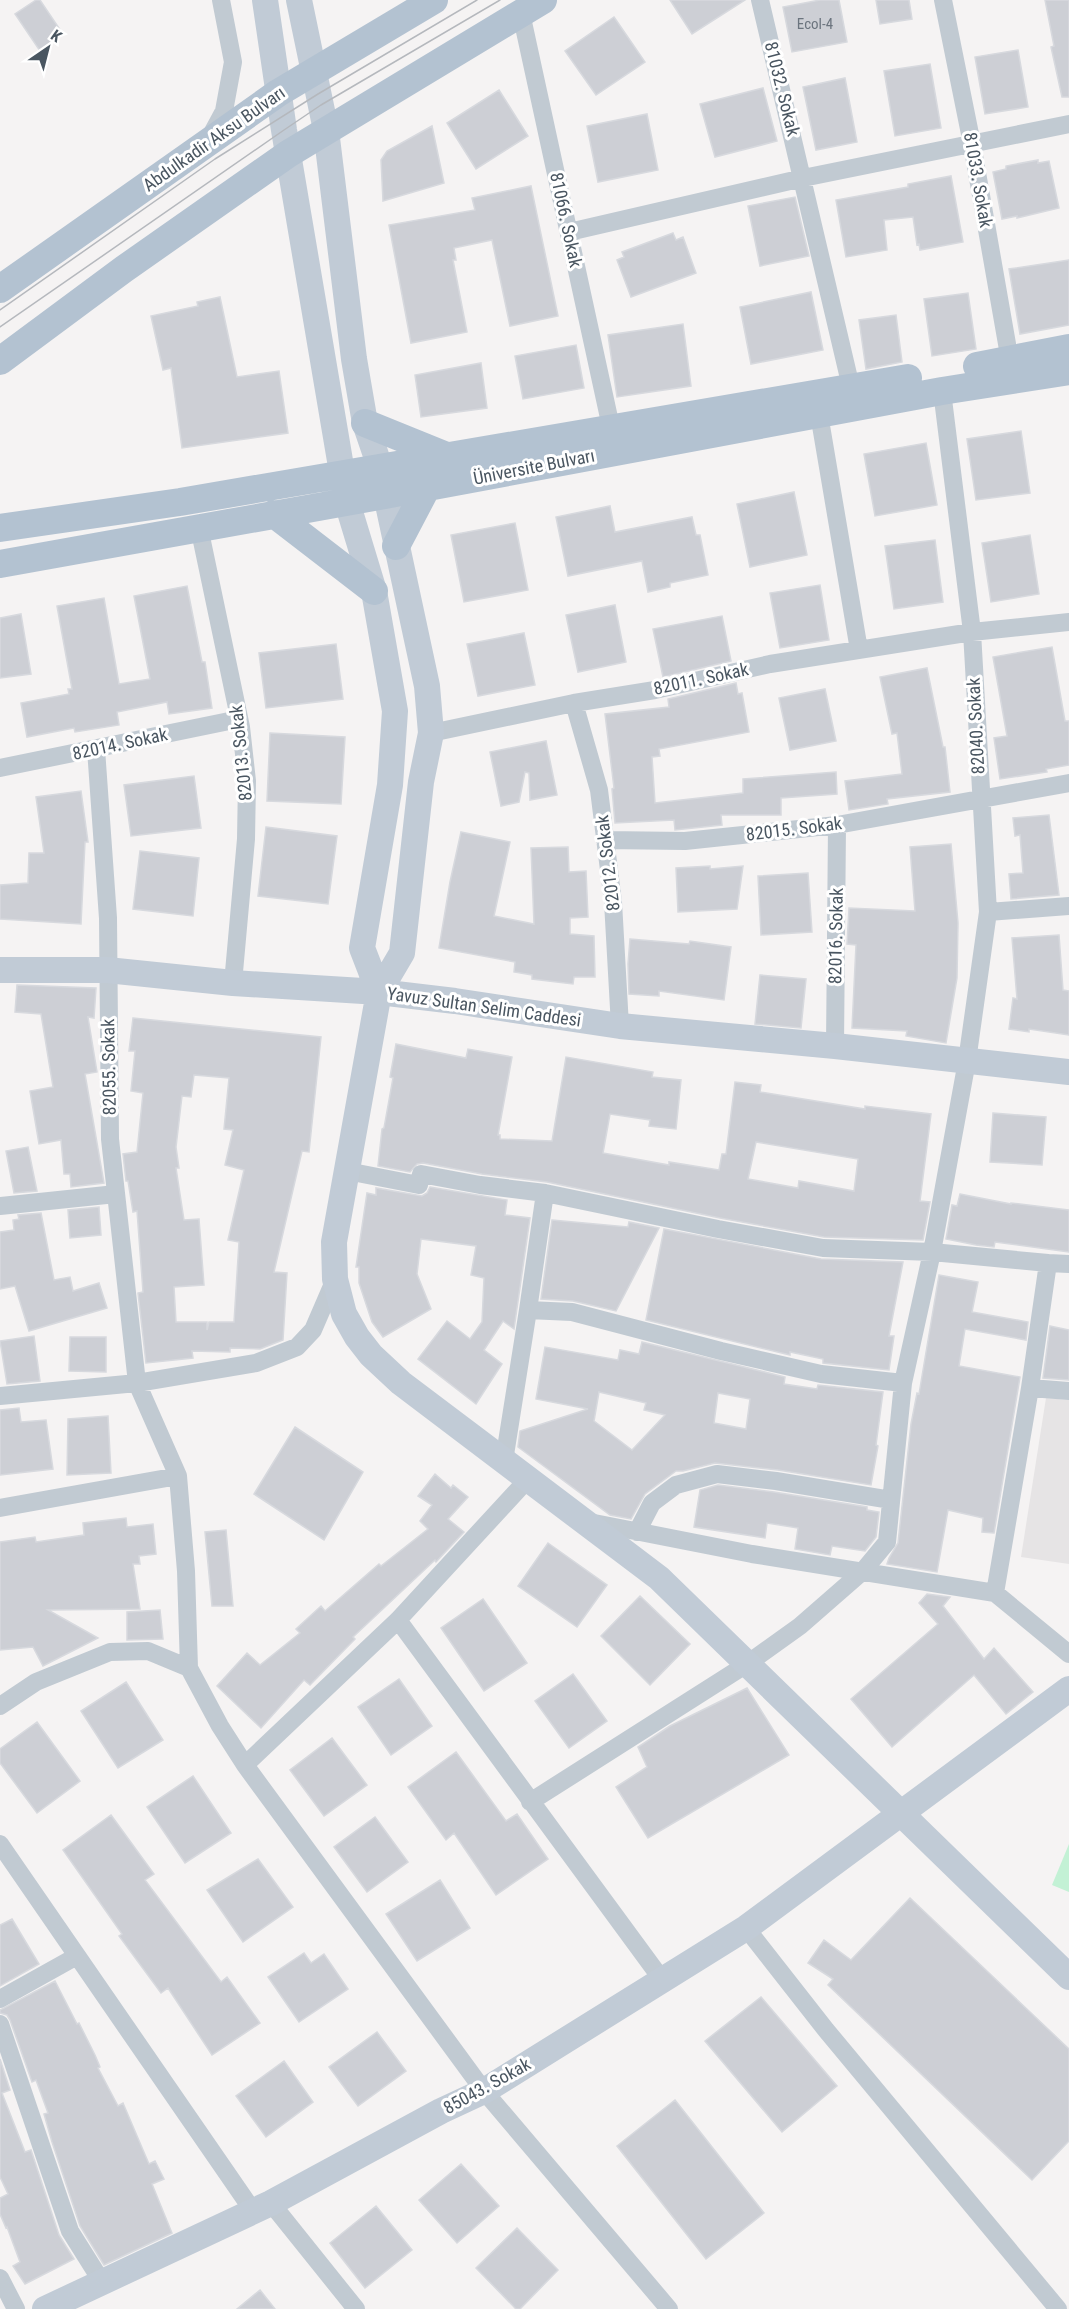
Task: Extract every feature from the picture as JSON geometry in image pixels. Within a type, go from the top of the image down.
[{"type":"main road","points":[[266,0],[278,93],[347,502],[375,591],[395,711],[390,785],[362,948],[379,992]]},
{"type":"main road","points":[[298,0],[326,130],[354,358],[365,423],[380,467],[427,686],[431,734],[421,782],[402,953],[379,992],[334,1242],[335,1279],[344,1314],[371,1355],[400,1383],[659,1578],[1069,1977]]},
{"type":"main road","name":"Abdulkadir Aksu Bulvarı","points":[[0,289],[278,93],[435,0]]},
{"type":"main road","points":[[0,361],[124,269],[288,154],[532,6]]},
{"type":"main road","name":"Üniversite Bulvarı","points":[[0,528],[180,502],[1069,348]]},
{"type":"main road","name":"Üniversite Bulvarı","points":[[0,564],[427,488],[942,391],[1069,371]]},
{"type":"main road","points":[[365,423],[444,455]]},
{"type":"main road","points":[[396,546],[427,488]]},
{"type":"main road","points":[[274,514],[375,591]]},
{"type":"main road","name":"Yavuz Sultan Selim Caddesi","points":[[0,970],[107,970],[232,983],[379,992],[620,1026],[835,1046],[1069,1072]]},
{"type":"main road","name":"85043. Sokak","points":[[61,2306],[102,2282],[262,2207],[441,2111],[484,2091],[746,1928],[1069,1689]]},
{"type":"street","points":[[207,141],[224,111],[233,62],[220,0]]},
{"type":"street","name":"81032. Sokak","points":[[760,0],[851,387]]},
{"type":"street","name":"81033. Sokak","points":[[943,0],[972,144],[1010,360]]},
{"type":"street","name":"81066. Sokak","points":[[532,6],[569,232],[611,427]]},
{"type":"street","points":[[569,232],[803,178],[1069,124]]},
{"type":"street","name":"82040. Sokak","points":[[530,1802],[747,1664],[800,1626],[863,1571],[887,1542],[903,1383],[932,1252],[967,1061],[988,912],[972,632],[942,391]]},
{"type":"street","points":[[819,414],[859,650]]},
{"type":"street","name":"82013. Sokak","points":[[199,527],[239,719],[247,781],[246,839],[232,983]]},
{"type":"street","name":"82011. Sokak","points":[[431,734],[574,703],[655,690],[770,664],[972,632],[1069,622]]},
{"type":"street","name":"82012. Sokak","points":[[574,703],[599,790],[613,902],[620,1026]]},
{"type":"street","name":"82014. Sokak","points":[[0,768],[239,719]]},
{"type":"street","name":"82055. Sokak","points":[[96,749],[108,918],[110,1139],[137,1383],[178,1476],[186,1571],[189,1668]]},
{"type":"street","name":"82015. Sokak","points":[[605,840],[685,841],[837,825],[1069,783]]},
{"type":"street","name":"82016. Sokak","points":[[835,1046],[837,825]]},
{"type":"street","points":[[988,912],[1069,906]]},
{"type":"street","points":[[346,1171],[419,1185],[421,1174],[480,1185],[546,1193],[823,1248],[932,1252],[1069,1264]]},
{"type":"street","points":[[504,1461],[546,1193]]},
{"type":"street","points":[[0,1206],[116,1194]]},
{"type":"street","points":[[995,1593],[1030,1388],[1048,1263]]},
{"type":"street","points":[[0,1396],[137,1383],[256,1363],[297,1347],[312,1330],[335,1279]]},
{"type":"street","points":[[528,1310],[572,1312],[721,1351],[821,1374],[903,1383]]},
{"type":"street","points":[[1030,1388],[1069,1391]]},
{"type":"street","points":[[637,1532],[652,1503],[676,1485],[717,1474],[767,1479],[891,1500]]},
{"type":"street","points":[[0,1508],[178,1476]]},
{"type":"street","points":[[245,1765],[398,1620],[528,1479]]},
{"type":"street","points":[[583,1521],[752,1554],[995,1593],[1069,1654]]},
{"type":"street","points":[[398,1620],[663,1981]]},
{"type":"street","points":[[0,1706],[36,1682],[110,1652],[148,1651],[189,1668],[220,1726],[245,1765],[484,2091],[669,2309]]},
{"type":"street","points":[[0,1844],[6,1863],[262,2207],[357,2309]]},
{"type":"street","points":[[746,1928],[826,2030],[1058,2309]]},
{"type":"street","points":[[0,1999],[77,1956]]},
{"type":"street","points":[[0,2024],[70,2231],[102,2282]]},
{"type":"street","points":[[0,2278],[16,2309]]},
{"type":"shaded area","points":[[1046,1398],[1069,1400],[1069,1564],[1021,1557]]},
{"type":"green space","points":[[1069,1844],[1069,1892],[1052,1885]]},
{"type":"building","points":[[36,0],[40,0],[63,34],[40,51],[15,14]]},
{"type":"building","points":[[670,0],[745,0],[692,34]]},
{"type":"building","points":[[820,0],[839,0],[847,42],[792,52],[783,7]]},
{"type":"building","points":[[876,0],[909,0],[912,19],[880,24]]},
{"type":"building","points":[[1045,0],[1069,0],[1069,97],[1062,97],[1051,47],[1054,46]]},
{"type":"building","points":[[614,17],[645,62],[596,95],[565,51]]},
{"type":"building","points":[[1018,50],[1028,107],[985,114],[975,57]]},
{"type":"building","points":[[930,64],[941,128],[895,136],[884,71]]},
{"type":"building","points":[[845,78],[857,142],[816,150],[803,87]]},
{"type":"building","points":[[763,88],[777,141],[715,157],[700,104]]},
{"type":"building","points":[[499,90],[528,136],[476,169],[447,123]]},
{"type":"building","points":[[647,114],[658,170],[598,182],[587,126]]},
{"type":"building","points":[[432,126],[444,183],[383,201],[381,160],[387,151]]},
{"type":"building","points":[[1038,160],[1038,163],[1049,161],[1059,208],[1017,218],[1017,216],[1002,219],[993,172],[1006,169],[1006,166]]},
{"type":"building","points":[[951,176],[963,242],[920,250],[919,244],[917,245],[913,217],[884,220],[887,250],[846,257],[836,200],[908,187],[908,184]]},
{"type":"building","points":[[531,186],[558,316],[510,326],[492,240],[454,248],[456,260],[453,260],[467,332],[411,343],[389,225],[475,210],[472,198]]},
{"type":"building","points":[[795,197],[809,256],[760,266],[748,206]]},
{"type":"building","points":[[673,233],[676,240],[683,237],[696,273],[631,297],[617,260],[624,257],[622,252]]},
{"type":"building","points":[[1069,260],[1069,325],[1020,334],[1009,269]]},
{"type":"building","points":[[811,292],[823,350],[751,364],[740,307]]},
{"type":"building","points":[[968,293],[976,349],[932,356],[924,299]]},
{"type":"building","points":[[220,297],[237,377],[279,371],[288,433],[182,448],[171,368],[163,370],[151,316],[198,306],[197,302]]},
{"type":"building","points":[[896,315],[902,362],[866,369],[859,320]]},
{"type":"building","points":[[683,324],[691,386],[617,397],[608,335]]},
{"type":"building","points":[[576,345],[584,388],[523,399],[515,356]]},
{"type":"building","points":[[481,363],[487,408],[421,417],[415,375]]},
{"type":"building","points":[[1021,431],[1030,493],[976,500],[967,439]]},
{"type":"building","points":[[926,443],[937,505],[875,516],[864,454]]},
{"type":"building","points":[[794,492],[807,555],[750,567],[737,504]]},
{"type":"building","points":[[610,506],[615,532],[692,517],[696,535],[700,535],[708,575],[670,583],[670,587],[648,592],[642,561],[568,576],[556,517]]},
{"type":"building","points":[[515,523],[528,590],[464,602],[451,535]]},
{"type":"building","points":[[1030,535],[1039,594],[991,602],[982,543]]},
{"type":"building","points":[[935,540],[943,602],[894,609],[885,546]]},
{"type":"building","points":[[820,585],[829,640],[780,648],[770,593]]},
{"type":"building","points":[[187,586],[202,662],[205,662],[212,708],[169,714],[167,702],[117,712],[119,725],[75,732],[74,728],[27,737],[21,703],[69,694],[68,689],[72,689],[57,606],[104,598],[119,684],[150,679],[134,596]]},
{"type":"building","points":[[615,605],[626,662],[578,672],[566,615]]},
{"type":"building","points":[[21,614],[31,674],[0,678],[0,618]]},
{"type":"building","points":[[722,616],[731,661],[663,677],[653,629]]},
{"type":"building","points":[[524,633],[535,685],[478,696],[467,644]]},
{"type":"building","points":[[336,644],[343,699],[266,708],[259,653]]},
{"type":"building","points":[[1052,647],[1065,721],[1069,721],[1069,765],[1046,769],[1047,772],[1000,779],[994,738],[1007,736],[993,657]]},
{"type":"building","points":[[927,668],[943,747],[945,747],[950,792],[887,799],[888,804],[849,810],[845,781],[902,774],[897,733],[892,734],[880,677]]},
{"type":"building","points":[[736,683],[738,694],[742,693],[749,732],[659,749],[660,756],[652,757],[655,803],[743,793],[743,779],[836,772],[837,794],[781,798],[781,815],[721,815],[722,825],[675,830],[674,820],[615,823],[612,789],[614,788],[605,714],[669,707],[668,699]]},
{"type":"building","points":[[825,689],[836,741],[790,750],[779,698]]},
{"type":"building","points":[[270,733],[345,737],[341,804],[267,801]]},
{"type":"building","points":[[546,741],[557,795],[530,800],[529,773],[525,772],[519,802],[501,806],[490,752]]},
{"type":"building","points":[[194,776],[201,828],[131,836],[124,785]]},
{"type":"building","points":[[81,791],[88,842],[85,842],[81,924],[0,919],[0,885],[28,883],[29,853],[44,853],[36,797]]},
{"type":"building","points":[[1049,815],[1059,895],[1011,899],[1009,874],[1023,873],[1020,835],[1015,836],[1013,818]]},
{"type":"building","points":[[266,827],[337,836],[328,904],[258,896]]},
{"type":"building","points":[[461,832],[510,842],[494,916],[534,924],[531,848],[568,847],[569,872],[586,871],[588,917],[570,918],[570,934],[594,936],[595,977],[574,977],[573,984],[532,979],[532,975],[514,972],[515,962],[439,948]]},
{"type":"building","points":[[951,844],[958,923],[957,978],[946,1043],[906,1036],[907,1031],[852,1028],[856,945],[847,944],[849,908],[915,911],[910,847]]},
{"type":"building","points":[[140,851],[199,858],[193,916],[133,909]]},
{"type":"building","points":[[710,866],[710,869],[743,866],[737,909],[678,912],[676,868]]},
{"type":"building","points":[[808,873],[812,932],[761,935],[758,876]]},
{"type":"building","points":[[1059,935],[1063,990],[1069,991],[1069,1035],[1029,1029],[1029,1032],[1009,1029],[1013,998],[1017,999],[1012,938]]},
{"type":"building","points":[[630,939],[689,944],[690,941],[731,947],[724,1000],[659,991],[659,996],[629,994]]},
{"type":"building","points":[[760,975],[806,979],[801,1028],[755,1024]]},
{"type":"building","points":[[17,985],[96,988],[94,1018],[88,1017],[97,1072],[85,1074],[104,1183],[71,1187],[70,1174],[64,1174],[61,1140],[39,1144],[30,1091],[53,1087],[41,1014],[15,1012]]},
{"type":"building","points":[[133,1018],[321,1037],[309,1152],[302,1151],[274,1272],[287,1273],[283,1340],[260,1349],[230,1348],[230,1352],[192,1351],[193,1358],[146,1363],[138,1293],[143,1292],[137,1211],[133,1212],[123,1154],[137,1152],[143,1093],[131,1091],[135,1051],[129,1051]],"holes":[[[194,1075],[229,1078],[224,1129],[233,1130],[225,1165],[244,1170],[228,1240],[239,1242],[234,1322],[209,1322],[207,1330],[207,1322],[176,1322],[174,1287],[204,1285],[199,1219],[184,1220],[176,1168],[179,1168],[176,1147],[182,1096],[191,1097]]]},
{"type":"building","points":[[396,1044],[466,1058],[468,1049],[512,1057],[498,1135],[500,1139],[552,1141],[566,1057],[653,1072],[652,1077],[681,1080],[676,1129],[649,1126],[650,1120],[610,1114],[603,1153],[669,1165],[669,1162],[719,1170],[722,1154],[726,1154],[735,1082],[761,1085],[760,1092],[865,1109],[865,1106],[931,1114],[920,1201],[930,1202],[923,1240],[824,1237],[547,1182],[482,1174],[423,1163],[417,1164],[410,1172],[378,1166],[382,1129],[393,1078],[390,1077]],"holes":[[[756,1142],[858,1159],[854,1191],[799,1181],[798,1188],[748,1179]]]},
{"type":"building","points":[[993,1113],[1046,1117],[1042,1165],[990,1162]]},
{"type":"building","points":[[28,1147],[37,1191],[14,1193],[6,1151]]},
{"type":"building","points":[[430,1187],[507,1200],[505,1215],[530,1218],[514,1329],[503,1321],[484,1350],[502,1364],[476,1404],[418,1359],[447,1321],[470,1339],[482,1322],[484,1278],[471,1275],[476,1246],[421,1239],[417,1274],[431,1309],[383,1337],[372,1322],[359,1283],[359,1267],[356,1267],[367,1193],[376,1195],[376,1188],[422,1196]]},
{"type":"building","points":[[960,1194],[1011,1204],[1069,1210],[1069,1252],[995,1242],[994,1247],[946,1239],[952,1205],[957,1206]]},
{"type":"building","points":[[99,1207],[101,1235],[70,1238],[68,1210]]},
{"type":"building","points":[[41,1213],[54,1280],[70,1277],[73,1291],[99,1283],[107,1308],[29,1331],[15,1286],[0,1289],[0,1232],[14,1230],[13,1220],[19,1219],[18,1215]]},
{"type":"building","points":[[552,1220],[628,1227],[629,1222],[659,1228],[616,1311],[573,1301],[541,1299]]},
{"type":"building","points":[[664,1229],[821,1259],[903,1262],[889,1336],[894,1336],[889,1370],[823,1363],[823,1359],[790,1352],[790,1355],[646,1320]]},
{"type":"building","points":[[939,1275],[978,1282],[972,1312],[1028,1322],[1026,1340],[965,1329],[959,1366],[1020,1377],[994,1533],[982,1532],[983,1518],[948,1510],[937,1572],[887,1564],[898,1543],[911,1424],[917,1393],[919,1394]]},
{"type":"building","points":[[1050,1326],[1069,1330],[1069,1380],[1043,1378]]},
{"type":"building","points":[[34,1336],[40,1381],[7,1384],[0,1341]]},
{"type":"building","points":[[70,1337],[106,1337],[106,1372],[69,1371]]},
{"type":"building","points":[[642,1342],[785,1377],[784,1384],[817,1389],[818,1385],[883,1392],[876,1445],[878,1446],[871,1485],[778,1470],[715,1463],[676,1471],[645,1494],[631,1519],[610,1515],[518,1447],[520,1431],[588,1409],[536,1399],[545,1347],[618,1360],[620,1350],[639,1354]],"holes":[[[599,1392],[646,1403],[644,1410],[665,1415],[632,1450],[594,1421]],[[718,1393],[750,1399],[746,1429],[714,1423]]]},
{"type":"building","points":[[19,1408],[21,1422],[46,1420],[53,1469],[0,1475],[0,1410]]},
{"type":"building","points":[[108,1416],[111,1473],[67,1475],[68,1419]]},
{"type":"building","points":[[295,1427],[363,1472],[324,1540],[254,1494]]},
{"type":"building","points":[[435,1474],[451,1488],[453,1485],[468,1497],[448,1519],[464,1532],[436,1562],[435,1560],[353,1637],[355,1639],[310,1685],[304,1680],[261,1728],[217,1686],[247,1653],[260,1665],[300,1633],[296,1629],[321,1606],[325,1611],[379,1564],[381,1566],[428,1529],[420,1521],[432,1505],[418,1496]]},
{"type":"building","points":[[718,1485],[867,1507],[867,1510],[879,1512],[876,1537],[865,1551],[832,1546],[830,1555],[795,1549],[798,1528],[767,1523],[765,1538],[694,1527],[700,1490]]},
{"type":"building","points":[[126,1518],[127,1527],[153,1524],[156,1554],[139,1556],[140,1564],[133,1564],[140,1609],[48,1610],[98,1638],[43,1666],[33,1647],[0,1650],[0,1542],[35,1537],[36,1542],[84,1535],[83,1523]]},
{"type":"building","points":[[226,1530],[233,1606],[212,1606],[205,1532]]},
{"type":"building","points":[[548,1543],[607,1585],[577,1627],[518,1586]]},
{"type":"building","points":[[927,1594],[950,1597],[943,1606],[984,1659],[994,1648],[1033,1692],[1006,1714],[974,1675],[892,1747],[851,1699],[938,1624],[919,1603]]},
{"type":"building","points":[[640,1596],[690,1644],[650,1685],[601,1636]]},
{"type":"building","points":[[483,1599],[527,1663],[484,1691],[441,1628]]},
{"type":"building","points":[[160,1610],[163,1639],[127,1640],[127,1612]]},
{"type":"building","points":[[573,1674],[607,1721],[569,1748],[535,1701]]},
{"type":"building","points":[[399,1679],[432,1726],[391,1755],[358,1707]]},
{"type":"building","points":[[126,1682],[163,1740],[118,1768],[81,1711]]},
{"type":"building","points":[[747,1688],[789,1755],[648,1838],[616,1787],[647,1767],[638,1747],[670,1726]]},
{"type":"building","points":[[37,1722],[80,1781],[37,1813],[0,1763],[0,1749]]},
{"type":"building","points":[[332,1738],[367,1785],[324,1816],[290,1770]]},
{"type":"building","points":[[456,1752],[506,1821],[517,1814],[548,1859],[496,1895],[454,1833],[446,1840],[408,1787]]},
{"type":"building","points":[[193,1776],[231,1833],[185,1863],[147,1807]]},
{"type":"building","points":[[111,1815],[154,1874],[145,1880],[221,1982],[227,1977],[260,2023],[212,2055],[168,1988],[161,1993],[119,1936],[122,1934],[63,1850]]},
{"type":"building","points":[[375,1817],[408,1862],[367,1892],[334,1847]]},
{"type":"building","points":[[258,1859],[293,1907],[243,1942],[207,1890]]},
{"type":"building","points":[[440,1880],[470,1928],[417,1961],[386,1914]]},
{"type":"building","points":[[910,1898],[1069,2049],[1069,2141],[1032,2180],[828,1985],[833,1979],[808,1963],[824,1940],[851,1960]]},
{"type":"building","points":[[12,1919],[39,1964],[0,1986],[0,1925]]},
{"type":"building","points":[[304,1953],[311,1963],[324,1954],[348,1989],[299,2022],[268,1977]]},
{"type":"building","points":[[55,1981],[77,2024],[79,2023],[95,2055],[100,2067],[98,2068],[118,2106],[123,2103],[149,2164],[155,2161],[164,2179],[152,2184],[172,2233],[104,2265],[80,2226],[52,2142],[44,2114],[48,2113],[36,2080],[32,2082],[10,2020],[7,2015],[0,2013],[0,2010]]},
{"type":"building","points":[[761,1997],[837,2086],[782,2132],[705,2041]]},
{"type":"building","points":[[377,2032],[406,2071],[358,2106],[329,2067]]},
{"type":"building","points":[[0,2059],[10,2090],[2,2093],[25,2152],[31,2150],[59,2235],[74,2259],[25,2284],[13,2266],[20,2262],[0,2214],[0,2198],[8,2194],[0,2177]]},
{"type":"building","points":[[284,2061],[313,2102],[266,2137],[236,2096]]},
{"type":"building","points":[[675,2100],[764,2213],[706,2259],[617,2146]]},
{"type":"building","points":[[461,2164],[499,2206],[457,2243],[419,2200]]},
{"type":"building","points":[[376,2206],[412,2250],[365,2288],[330,2243]]},
{"type":"building","points":[[517,2228],[558,2270],[520,2309],[516,2309],[476,2268]]},
{"type":"building","points":[[260,2290],[275,2309],[237,2309]]},
{"type":"tram line","points":[[0,310],[215,159],[318,94],[477,0]]},
{"type":"tram line","points":[[0,327],[321,105],[500,0]]}]
